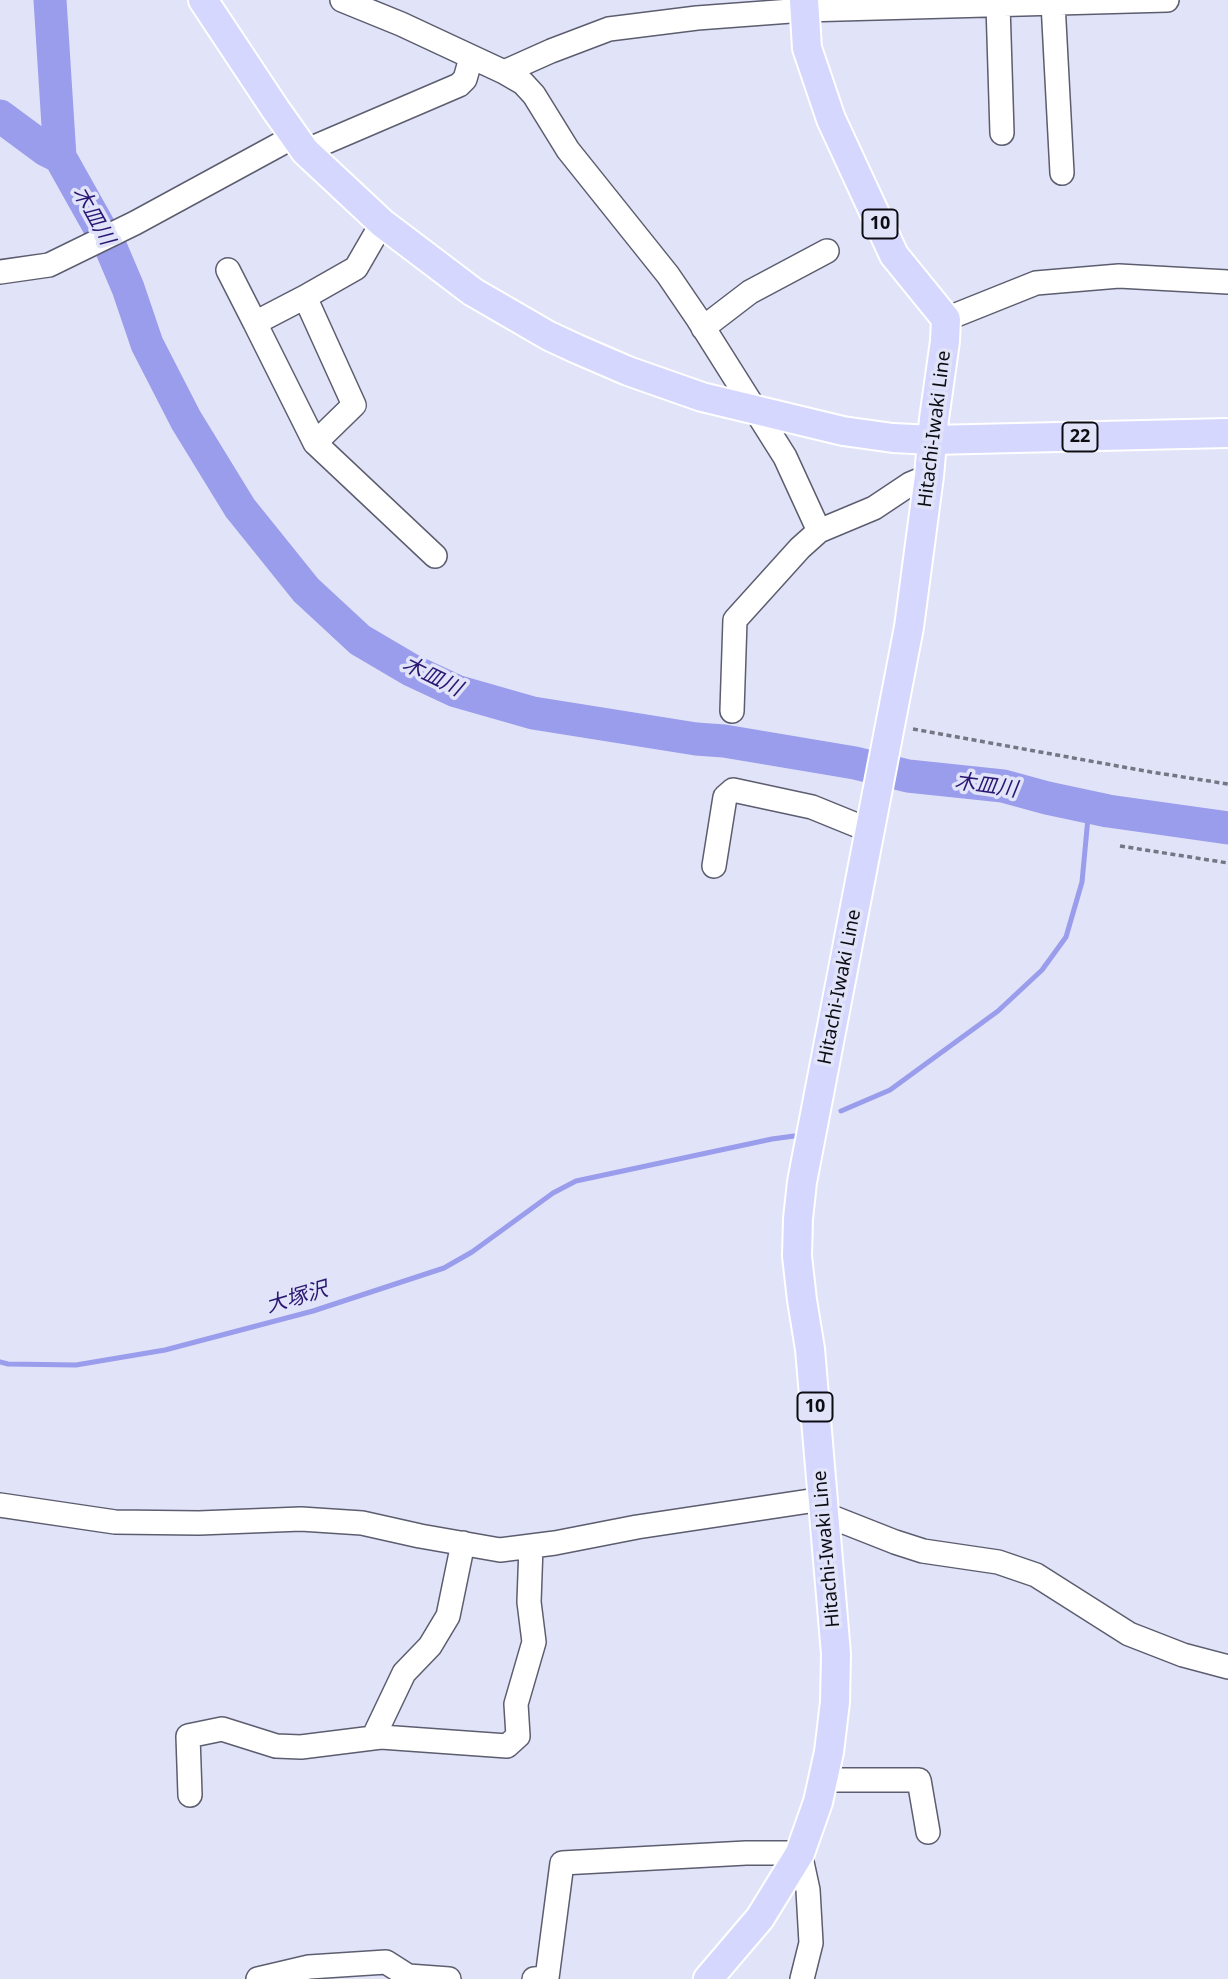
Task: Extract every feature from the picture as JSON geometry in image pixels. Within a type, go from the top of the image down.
[{"type":"main road","points":[[203,0],[300,144],[382,222],[473,292],[550,336],[628,371],[702,397],[843,431],[932,440]]},
{"type":"main road","name":"10","points":[[804,5],[807,48],[831,120],[894,255],[946,319]]},
{"type":"main road","name":"Hitachi-Iwaki Line","points":[[708,1979],[760,1918],[800,1853],[824,1780],[832,1728],[836,1654],[810,1349],[797,1256],[798,1219],[802,1182],[909,627],[946,319]]},
{"type":"main road","name":"22","points":[[932,440],[1228,433]]},
{"type":"street","points":[[342,0],[504,72],[523,83],[534,95],[568,150],[668,275],[703,328],[785,457],[818,531]]},
{"type":"street","points":[[504,72],[610,29],[804,5],[998,5],[1167,0]]},
{"type":"street","points":[[1053,3],[1062,173]]},
{"type":"street","points":[[998,5],[1002,133]]},
{"type":"street","points":[[0,272],[49,265],[300,144],[459,85],[465,79],[471,58]]},
{"type":"street","points":[[255,323],[356,268],[382,222]]},
{"type":"street","points":[[703,328],[750,292],[827,251]]},
{"type":"street","points":[[228,270],[315,443],[435,556]]},
{"type":"street","points":[[946,319],[1036,284],[1119,276],[1228,282]]},
{"type":"street","points":[[305,297],[354,405],[315,443]]},
{"type":"street","points":[[732,711],[735,620],[818,531],[874,509],[910,484],[929,476]]},
{"type":"street","points":[[714,866],[725,797],[733,790],[873,819]]},
{"type":"street","points":[[0,1505],[115,1522],[200,1523],[300,1519],[362,1523],[500,1550],[555,1544],[637,1527],[823,1507],[895,1542],[923,1550],[998,1562],[1036,1575],[1129,1634],[1183,1656],[1228,1667]]},
{"type":"street","points":[[373,1738],[404,1673],[430,1646],[448,1616],[463,1544]]},
{"type":"street","points":[[190,1795],[188,1736],[222,1729],[276,1746],[301,1747],[382,1737],[507,1746],[518,1736],[516,1704],[534,1642],[529,1602],[531,1546]]},
{"type":"street","points":[[824,1780],[919,1780],[928,1832]]},
{"type":"street","points":[[534,1979],[547,1978],[562,1863],[746,1853],[800,1853],[808,1890],[811,1943],[802,1979]]},
{"type":"street","points":[[258,1979],[309,1967],[386,1962],[408,1976],[449,1979]]},
{"type":"path","points":[[889,732],[1228,784]]},
{"type":"path","points":[[1121,846],[1228,863]]},
{"type":"waterway","name":"木皿川","points":[[50,0],[60,157],[111,248],[147,344],[186,420],[240,508],[306,590],[360,640],[411,670],[456,691],[533,713],[855,763],[908,776],[1003,786],[1108,811],[1228,828]]},
{"type":"waterway","points":[[0,116],[46,150],[60,157]]},
{"type":"waterway","points":[[841,1111],[890,1090],[998,1011],[1042,970],[1066,937],[1082,882],[1089,807]]},
{"type":"waterway","name":"大塚沢","points":[[0,1362],[76,1365],[165,1350],[313,1311],[444,1268],[472,1252],[553,1193],[576,1181],[794,1136]]}]
